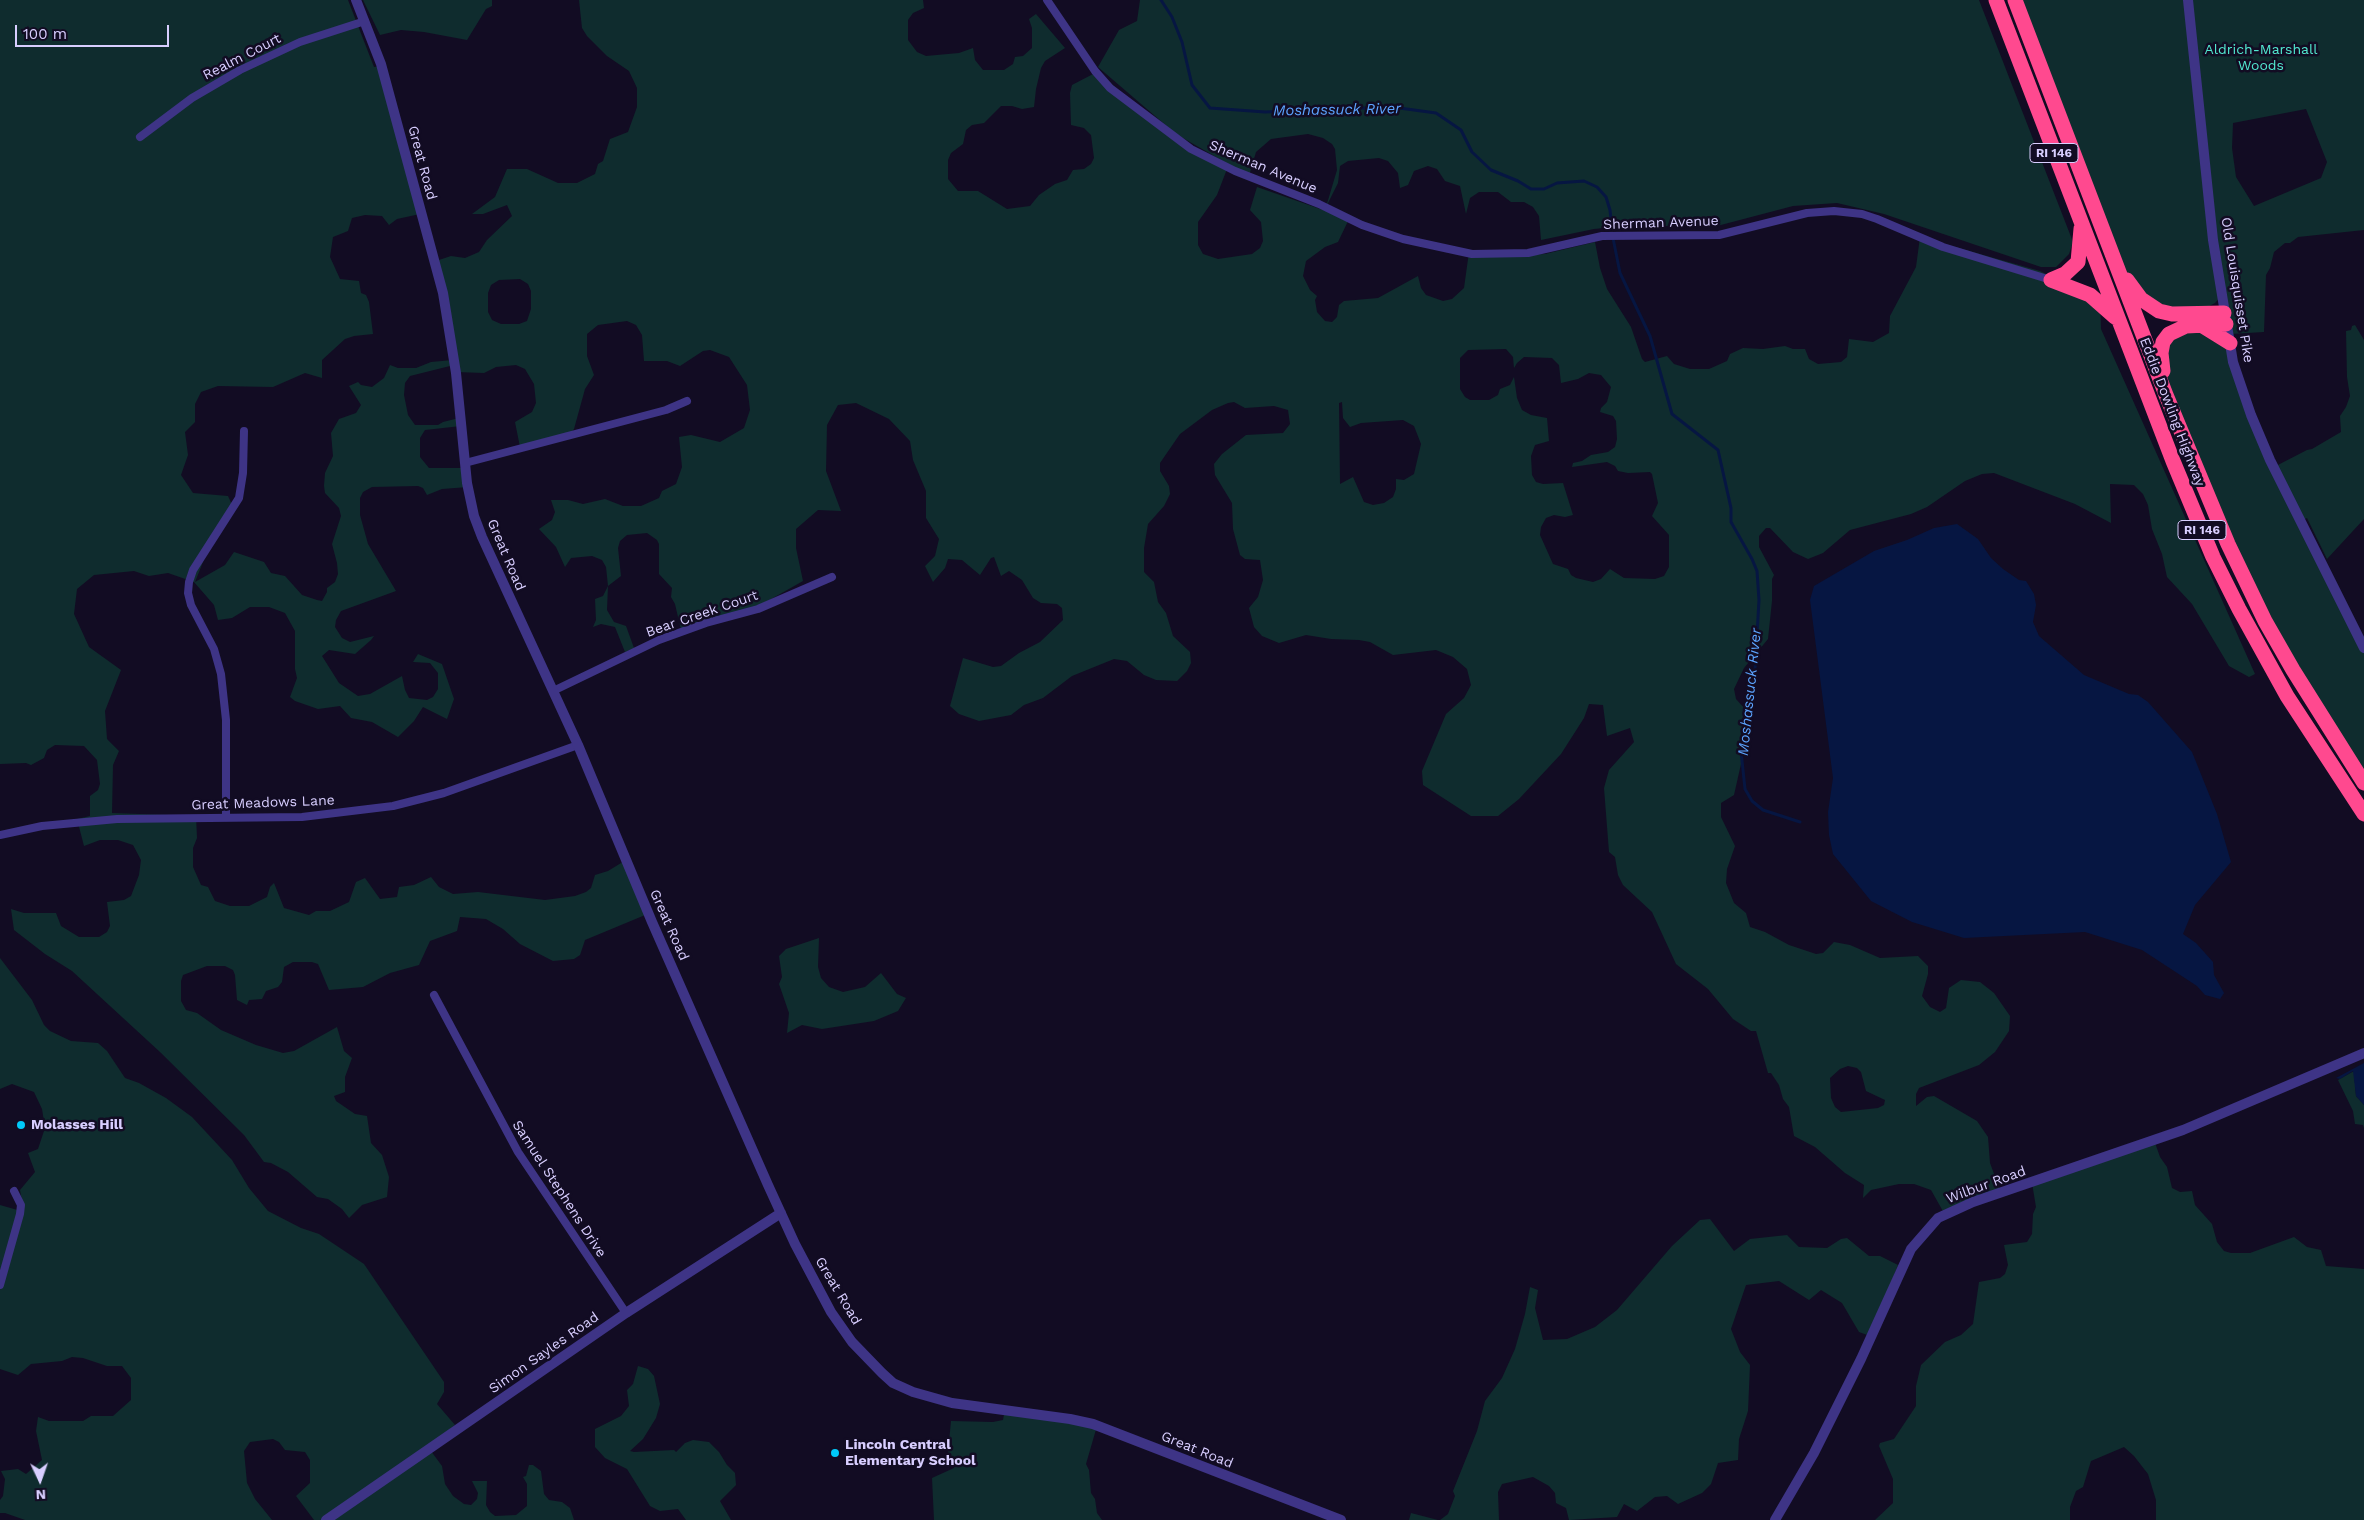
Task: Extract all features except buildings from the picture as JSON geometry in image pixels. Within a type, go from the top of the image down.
[{"type":"highway","name":"Eddie Dowling Highway","points":[[1996,0],[2117,319],[2141,375],[2172,461],[2213,557],[2239,609],[2288,696],[2364,814]]},
{"type":"highway","name":"Eddie Dowling Highway","points":[[2016,0],[2166,395],[2228,544],[2250,590],[2293,670],[2364,783]]},
{"type":"highway","points":[[2051,280],[2065,274],[2078,262],[2082,226]]},
{"type":"highway","points":[[2116,265],[2142,299],[2158,311],[2172,314],[2225,318]]},
{"type":"highway","points":[[2051,280],[2090,295],[2117,319]]},
{"type":"highway","points":[[2166,395],[2161,353],[2163,342],[2169,334],[2186,326],[2201,325],[2225,318]]},
{"type":"highway","points":[[2201,325],[2230,343]]},
{"type":"street","name":"Great Road","points":[[356,0],[382,64],[443,293],[456,373],[470,499],[482,537],[578,745],[652,922],[781,1213],[831,1312],[852,1342],[892,1382],[913,1392],[952,1403],[1070,1419],[1093,1424],[1341,1520]]},
{"type":"street","name":"Sherman Avenue","points":[[1047,0],[1110,88],[1191,149],[1235,171],[1319,204],[1362,226],[1403,239],[1472,254],[1528,254],[1602,236],[1719,235],[1807,213],[1834,212],[1862,214],[1943,247],[2051,280]]},
{"type":"street","name":"Old Louisquisset Pike","points":[[2188,0],[2208,198],[2225,318],[2242,389],[2270,460],[2364,648]]},
{"type":"street","name":"Realm Court","points":[[140,137],[192,98],[240,70],[300,42],[366,21]]},
{"type":"street","points":[[465,463],[666,410],[687,401]]},
{"type":"street","points":[[226,818],[226,720],[221,674],[214,649],[191,605],[188,593],[193,570],[239,498],[243,473],[244,431]]},
{"type":"street","name":"Bear Creek Court","points":[[553,691],[659,640],[758,609],[832,577]]},
{"type":"street","name":"Great Meadows Lane","points":[[0,835],[42,826],[117,819],[302,817],[393,806],[444,793],[578,745]]},
{"type":"street","name":"Samuel Stephens Drive","points":[[434,995],[518,1152],[626,1313]]},
{"type":"street","name":"Wilbur Road","points":[[1775,1520],[1814,1452],[1861,1359],[1885,1309],[1910,1249],[1938,1218],[1973,1202],[2183,1130],[2263,1098],[2364,1053]]},
{"type":"street","points":[[0,1285],[20,1214],[21,1205],[14,1191]]},
{"type":"street","name":"Simon Sayles Road","points":[[326,1520],[626,1313],[781,1213]]},
{"type":"green space","points":[[0,0],[348,0],[374,67],[381,66],[420,214],[397,219],[389,225],[382,216],[365,215],[352,218],[348,231],[333,237],[330,257],[340,279],[359,281],[361,293],[366,295],[369,302],[373,334],[345,339],[322,360],[322,378],[305,373],[273,387],[218,386],[201,392],[195,404],[195,422],[185,432],[188,455],[181,475],[193,493],[228,496],[234,509],[209,547],[195,582],[225,565],[234,552],[264,562],[271,573],[285,576],[302,595],[317,600],[322,601],[327,588],[335,582],[338,574],[332,544],[341,516],[339,508],[325,493],[324,486],[325,473],[333,456],[331,433],[339,419],[356,413],[361,405],[349,386],[358,382],[361,385],[372,387],[384,378],[390,365],[398,368],[416,368],[431,362],[453,360],[436,261],[451,256],[465,258],[479,252],[487,240],[512,216],[507,205],[483,214],[472,214],[495,197],[507,169],[527,169],[558,183],[577,183],[595,174],[598,164],[603,161],[610,139],[628,132],[637,107],[637,88],[629,71],[607,56],[587,36],[582,28],[579,0],[923,0],[924,8],[913,13],[908,20],[908,40],[917,52],[926,56],[959,53],[973,48],[975,60],[983,70],[1004,70],[1013,64],[1015,57],[1023,56],[1032,48],[1032,28],[1029,19],[1036,14],[1065,48],[1045,61],[1041,68],[1034,107],[1022,109],[1012,106],[1001,106],[984,123],[972,125],[966,130],[963,144],[951,153],[948,160],[948,179],[958,191],[978,191],[1007,209],[1030,206],[1039,195],[1055,184],[1067,180],[1073,170],[1084,169],[1091,164],[1094,158],[1091,135],[1084,128],[1071,125],[1070,93],[1072,85],[1095,73],[1117,97],[1227,169],[1217,195],[1198,222],[1198,245],[1203,254],[1218,259],[1252,254],[1260,248],[1263,241],[1261,222],[1250,210],[1257,187],[1349,219],[1338,242],[1325,247],[1306,261],[1303,276],[1310,290],[1317,296],[1315,300],[1317,312],[1325,321],[1332,322],[1337,317],[1339,305],[1344,301],[1378,298],[1418,276],[1421,288],[1426,295],[1443,301],[1452,299],[1464,288],[1469,252],[1500,256],[1545,254],[1595,242],[1600,268],[1607,289],[1631,327],[1642,359],[1645,362],[1667,356],[1674,364],[1690,369],[1709,369],[1727,361],[1730,354],[1743,348],[1763,349],[1785,346],[1793,349],[1805,349],[1809,359],[1818,364],[1841,362],[1847,357],[1849,339],[1873,342],[1889,333],[1890,316],[1916,267],[1920,237],[2040,271],[2100,300],[2101,329],[2255,674],[2249,677],[2229,666],[2192,604],[2167,577],[2162,554],[2152,529],[2148,505],[2143,494],[2134,485],[2110,484],[2111,523],[2075,504],[1994,473],[1982,474],[1965,481],[1927,507],[1911,514],[1850,530],[1823,553],[1808,559],[1793,552],[1770,528],[1766,528],[1759,536],[1759,547],[1774,575],[1772,579],[1772,601],[1768,639],[1744,668],[1734,689],[1736,699],[1745,709],[1746,715],[1741,735],[1741,764],[1734,795],[1721,803],[1721,817],[1735,846],[1727,869],[1726,883],[1734,903],[1746,913],[1750,927],[1765,932],[1789,945],[1816,954],[1823,953],[1834,942],[1850,945],[1880,958],[1918,956],[1928,966],[1928,974],[1922,996],[1930,1007],[1940,1012],[1946,1008],[1949,988],[1961,980],[1980,982],[1994,993],[2010,1016],[2009,1031],[1995,1052],[1979,1065],[1919,1088],[1916,1094],[1916,1106],[1927,1097],[1934,1096],[1977,1121],[1988,1137],[1990,1163],[2000,1190],[1944,1213],[1931,1190],[1914,1184],[1899,1184],[1871,1190],[1863,1198],[1864,1185],[1845,1173],[1815,1147],[1794,1136],[1789,1107],[1783,1099],[1779,1085],[1771,1073],[1768,1073],[1756,1031],[1751,1031],[1733,1019],[1708,989],[1676,964],[1652,912],[1623,885],[1618,875],[1615,857],[1609,852],[1604,788],[1609,770],[1634,742],[1630,728],[1607,736],[1603,705],[1589,704],[1584,718],[1561,754],[1519,799],[1498,816],[1471,816],[1423,785],[1422,771],[1446,714],[1464,698],[1471,685],[1467,669],[1453,657],[1436,650],[1393,655],[1370,642],[1306,635],[1279,643],[1262,636],[1254,627],[1249,608],[1258,597],[1263,580],[1260,560],[1245,559],[1240,555],[1233,529],[1232,503],[1215,475],[1214,464],[1222,454],[1246,435],[1283,433],[1290,424],[1288,410],[1274,406],[1245,408],[1234,402],[1212,410],[1180,434],[1160,463],[1160,471],[1169,486],[1170,494],[1164,506],[1148,524],[1144,548],[1144,572],[1154,582],[1158,602],[1166,613],[1173,636],[1190,652],[1191,663],[1187,671],[1177,681],[1156,680],[1144,675],[1127,661],[1114,659],[1072,676],[1043,698],[1024,705],[1011,715],[979,721],[959,714],[950,706],[963,658],[993,667],[1001,666],[1019,653],[1040,642],[1063,620],[1062,608],[1057,604],[1041,603],[1033,598],[1022,580],[1009,571],[1001,576],[994,557],[991,558],[980,575],[962,560],[948,559],[945,568],[933,582],[925,566],[935,556],[939,539],[926,518],[926,491],[913,460],[910,441],[889,419],[856,403],[838,405],[827,425],[826,471],[841,511],[818,510],[796,529],[796,548],[803,581],[757,607],[681,630],[675,604],[671,597],[672,588],[659,574],[659,544],[657,540],[647,533],[627,535],[620,541],[618,548],[621,576],[608,586],[606,567],[602,560],[592,556],[571,558],[565,567],[556,547],[539,529],[552,520],[555,512],[551,500],[568,500],[583,504],[605,499],[623,506],[641,506],[659,498],[662,491],[676,484],[682,467],[679,437],[691,435],[720,442],[744,428],[750,410],[747,385],[729,357],[710,350],[703,351],[680,366],[667,361],[644,361],[642,335],[636,325],[627,321],[598,325],[587,334],[587,356],[594,375],[585,389],[574,429],[571,433],[520,447],[515,422],[532,412],[536,403],[534,384],[525,369],[516,365],[496,367],[484,373],[456,372],[454,365],[410,376],[405,383],[404,395],[408,415],[415,425],[438,425],[459,418],[461,426],[425,430],[420,438],[420,457],[429,468],[465,468],[468,487],[442,489],[427,495],[423,488],[418,486],[372,487],[363,492],[360,498],[360,515],[368,544],[396,591],[341,611],[336,620],[335,627],[342,638],[350,642],[374,636],[355,654],[329,650],[322,656],[339,683],[358,696],[370,694],[402,676],[409,698],[427,700],[433,697],[438,689],[438,673],[430,663],[413,662],[418,654],[442,664],[454,699],[447,719],[423,707],[414,721],[398,737],[372,722],[351,718],[340,706],[318,709],[295,701],[290,697],[297,678],[295,669],[295,631],[285,613],[269,607],[250,607],[232,618],[218,620],[214,605],[194,582],[168,573],[149,576],[134,571],[94,575],[77,589],[74,614],[89,647],[121,670],[105,711],[107,739],[119,751],[113,765],[112,813],[196,816],[197,838],[193,848],[193,867],[201,885],[208,887],[215,901],[230,906],[249,906],[267,897],[270,887],[274,883],[284,908],[309,915],[316,911],[330,911],[349,902],[356,882],[365,878],[380,899],[397,897],[399,887],[414,885],[431,877],[439,887],[453,894],[478,892],[545,900],[575,896],[586,892],[591,888],[595,875],[608,871],[626,860],[650,913],[585,940],[580,955],[574,959],[553,961],[520,944],[503,929],[486,919],[460,917],[457,931],[430,941],[419,965],[390,973],[363,987],[329,990],[318,964],[312,962],[293,962],[284,967],[282,982],[278,987],[266,991],[262,999],[249,1000],[247,1005],[237,1000],[235,975],[233,970],[225,966],[207,966],[183,975],[181,981],[181,1001],[186,1010],[197,1013],[221,1030],[256,1045],[283,1053],[294,1051],[337,1027],[344,1051],[352,1058],[345,1077],[345,1092],[334,1096],[336,1101],[355,1114],[367,1116],[371,1143],[382,1155],[389,1177],[387,1197],[362,1205],[349,1218],[342,1209],[328,1199],[317,1197],[288,1172],[271,1163],[264,1162],[244,1135],[160,1052],[72,971],[45,954],[14,930],[11,909],[24,913],[56,913],[61,926],[79,937],[99,937],[107,932],[110,926],[107,902],[124,900],[131,896],[139,875],[141,860],[133,845],[118,840],[100,840],[84,846],[77,819],[90,816],[90,796],[98,790],[100,784],[97,760],[84,746],[55,745],[47,750],[44,758],[31,765],[26,763],[0,764]],"holes":[[[520,279],[528,284],[531,291],[531,309],[527,321],[519,324],[501,324],[492,320],[488,312],[488,293],[491,285],[499,280]],[[1506,349],[1513,357],[1514,368],[1524,357],[1552,358],[1559,365],[1561,383],[1578,379],[1589,373],[1601,375],[1611,387],[1607,402],[1600,412],[1613,416],[1616,421],[1617,439],[1615,447],[1608,452],[1591,455],[1582,461],[1573,463],[1572,467],[1607,462],[1615,466],[1618,471],[1628,473],[1650,472],[1652,474],[1658,503],[1652,516],[1669,535],[1669,567],[1664,576],[1655,579],[1624,578],[1610,569],[1601,579],[1593,582],[1576,578],[1571,575],[1568,569],[1553,564],[1540,535],[1541,527],[1546,518],[1554,515],[1565,517],[1573,515],[1563,483],[1543,484],[1536,482],[1532,475],[1531,456],[1535,445],[1549,441],[1547,418],[1531,415],[1522,410],[1517,398],[1514,377],[1510,385],[1500,389],[1498,395],[1489,400],[1470,400],[1465,397],[1460,389],[1460,358],[1468,350]],[[1342,402],[1343,418],[1350,427],[1361,423],[1403,420],[1414,426],[1421,444],[1414,474],[1404,480],[1396,479],[1396,489],[1393,497],[1384,503],[1373,505],[1364,502],[1353,477],[1340,484],[1339,403]],[[1848,1066],[1857,1068],[1861,1072],[1866,1091],[1885,1100],[1884,1105],[1878,1108],[1841,1112],[1835,1107],[1831,1098],[1830,1078],[1840,1069]]]},
{"type":"green space","points":[[363,0],[492,0],[492,6],[486,9],[467,40],[401,30],[380,35]]},
{"type":"green space","points":[[1140,0],[1979,0],[2073,242],[2069,254],[2056,267],[2041,267],[1884,214],[1837,203],[1793,206],[1717,226],[1624,226],[1594,229],[1541,240],[1539,216],[1533,207],[1524,202],[1511,202],[1498,192],[1479,192],[1470,198],[1466,214],[1460,186],[1445,181],[1437,169],[1428,166],[1414,171],[1408,185],[1400,188],[1398,173],[1388,161],[1379,158],[1348,161],[1340,166],[1338,183],[1326,207],[1337,170],[1335,149],[1332,144],[1323,138],[1308,134],[1271,139],[1256,152],[1249,176],[1176,134],[1098,67],[1119,30],[1137,21]]},
{"type":"green space","name":"Aldrich-Marshall Woods","points":[[2015,0],[2364,0],[2364,230],[2298,237],[2290,243],[2285,243],[2274,252],[2266,275],[2264,332],[2230,334],[2230,343],[2274,467],[2312,449],[2341,432],[2340,416],[2350,396],[2347,377],[2346,331],[2351,330],[2352,326],[2355,325],[2364,340],[2364,519],[2327,559],[2307,518],[2301,521],[2364,646],[2364,784],[2296,675],[2180,427],[2163,363],[2172,332],[2227,330],[2220,297],[2215,303],[2202,310],[2188,312],[2161,304],[2147,297],[2134,285],[2118,257]],"holes":[[[2306,109],[2327,162],[2321,178],[2254,206],[2236,177],[2232,148],[2233,123]]]},
{"type":"green space","points":[[608,586],[607,610],[614,622],[626,626],[634,648],[625,652],[615,627],[601,624],[593,627],[596,620],[595,599],[603,596]]},
{"type":"green space","points":[[819,938],[818,967],[821,978],[829,987],[843,992],[865,987],[881,973],[897,994],[906,998],[898,1011],[874,1021],[822,1029],[802,1025],[787,1033],[789,1013],[779,984],[782,977],[779,956],[786,949]]},
{"type":"green space","points":[[0,958],[32,1000],[44,1025],[50,1031],[71,1041],[98,1043],[107,1051],[125,1078],[139,1083],[166,1098],[192,1117],[232,1160],[249,1188],[268,1211],[301,1228],[319,1234],[364,1264],[444,1382],[444,1392],[437,1404],[455,1425],[428,1447],[442,1466],[445,1484],[453,1496],[464,1504],[471,1505],[477,1499],[478,1493],[472,1481],[487,1481],[486,1505],[490,1512],[495,1516],[516,1515],[527,1506],[527,1484],[523,1477],[526,1476],[529,1465],[533,1465],[541,1471],[544,1494],[549,1500],[562,1502],[570,1508],[574,1520],[314,1520],[296,1496],[310,1483],[310,1460],[305,1452],[285,1450],[279,1442],[273,1439],[250,1442],[244,1451],[247,1483],[255,1499],[272,1520],[25,1520],[0,1513],[0,1500],[3,1496],[5,1479],[1,1471],[18,1469],[26,1474],[42,1460],[36,1431],[38,1417],[49,1421],[83,1421],[91,1416],[113,1416],[131,1400],[131,1378],[122,1366],[107,1366],[83,1358],[72,1357],[62,1361],[31,1364],[18,1375],[0,1369],[0,1205],[21,1211],[23,1207],[20,1190],[35,1172],[28,1153],[38,1149],[45,1128],[42,1109],[34,1092],[12,1084],[0,1089]]},
{"type":"green space","points":[[2354,1071],[2356,1096],[2364,1105],[2364,1128],[2363,1125],[2355,1124],[2353,1111],[2338,1080]]},
{"type":"green space","points":[[2154,1140],[2160,1157],[2167,1167],[2172,1188],[2180,1192],[2192,1191],[2195,1205],[2212,1224],[2217,1242],[2224,1251],[2250,1253],[2294,1237],[2307,1247],[2321,1250],[2326,1266],[2364,1269],[2364,1520],[2156,1520],[2156,1500],[2148,1474],[2124,1447],[2091,1461],[2083,1487],[2076,1491],[2070,1507],[2070,1520],[1875,1520],[1893,1503],[1893,1479],[1879,1446],[1880,1443],[1894,1439],[1916,1406],[1916,1386],[1921,1365],[1945,1342],[1961,1335],[1973,1324],[1979,1282],[2000,1278],[2005,1274],[2008,1265],[2004,1245],[2027,1242],[2032,1234],[2033,1214],[2036,1207],[2032,1183]]},
{"type":"green space","points":[[1710,1219],[1734,1251],[1750,1239],[1787,1235],[1799,1247],[1827,1248],[1841,1239],[1847,1238],[1869,1256],[1880,1256],[1898,1265],[1870,1336],[1859,1332],[1842,1303],[1821,1290],[1809,1300],[1779,1281],[1746,1285],[1731,1329],[1740,1352],[1750,1365],[1748,1411],[1739,1439],[1738,1460],[1718,1463],[1711,1484],[1702,1493],[1678,1504],[1667,1496],[1655,1497],[1637,1511],[1624,1504],[1617,1517],[1569,1520],[1566,1508],[1556,1503],[1555,1493],[1549,1486],[1533,1477],[1502,1484],[1498,1492],[1499,1520],[1440,1520],[1448,1514],[1455,1496],[1453,1491],[1477,1431],[1485,1401],[1502,1378],[1515,1349],[1530,1287],[1538,1290],[1535,1308],[1543,1340],[1567,1339],[1595,1327],[1617,1310],[1672,1246],[1700,1220]]},
{"type":"green space","points":[[638,1366],[648,1369],[654,1376],[660,1404],[656,1418],[643,1439],[630,1451],[674,1450],[676,1452],[685,1443],[693,1440],[709,1442],[735,1473],[736,1485],[720,1501],[731,1520],[686,1520],[678,1509],[660,1511],[650,1506],[627,1469],[605,1458],[595,1447],[595,1429],[621,1416],[629,1406],[627,1390],[633,1384]]},
{"type":"green space","points":[[1005,1409],[1080,1416],[1097,1426],[1086,1464],[1089,1470],[1091,1493],[1095,1499],[1097,1513],[1102,1520],[934,1520],[932,1478],[954,1468],[948,1452],[951,1421],[993,1422],[1003,1420]]},
{"type":"green space","points":[[1411,1513],[1438,1520],[1409,1520]]},
{"type":"water","points":[[1957,524],[1978,539],[1991,558],[2003,569],[2019,580],[2026,581],[2034,594],[2036,605],[2033,622],[2039,636],[2084,675],[2129,694],[2138,695],[2148,702],[2192,752],[2217,814],[2231,862],[2195,905],[2183,934],[2196,943],[2213,962],[2214,975],[2224,993],[2220,999],[2205,995],[2197,986],[2142,950],[2085,932],[1964,938],[1912,922],[1871,901],[1833,854],[1829,835],[1828,812],[1833,778],[1810,600],[1814,586],[1874,551],[1907,540],[1934,528]]},
{"type":"water","points":[[2364,1063],[2364,1105],[2356,1096],[2353,1071],[2340,1079],[2336,1078]]},
{"type":"waterway","name":"Moshassuck River","points":[[1161,0],[1172,17],[1182,42],[1192,85],[1210,108],[1265,112],[1392,107],[1436,113],[1461,130],[1472,152],[1491,170],[1518,181],[1531,189],[1544,189],[1557,183],[1584,181],[1597,187],[1606,197],[1612,228]]},
{"type":"waterway","name":"Moshassuck River","points":[[1613,238],[1620,273],[1650,336],[1672,414],[1718,450],[1731,508],[1731,522],[1757,571],[1759,600],[1755,670],[1741,751],[1745,789],[1752,801],[1763,810],[1800,822]]},
{"type":"place","name":"Molasses Hill","points":[[21,1125]]},
{"type":"place","name":"Lincoln Central Elementary School","points":[[835,1453]]}]
